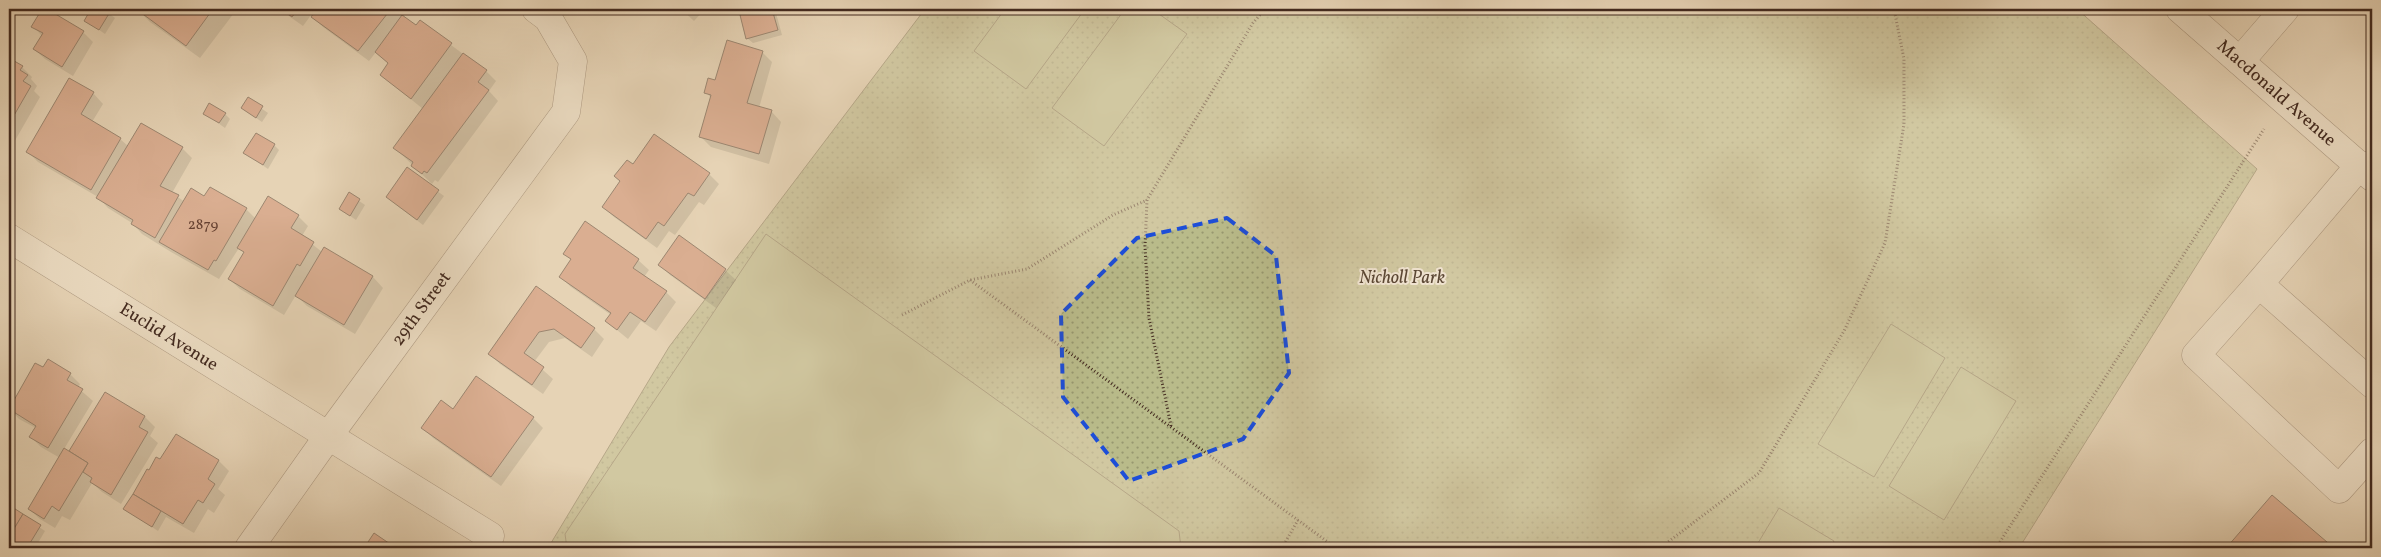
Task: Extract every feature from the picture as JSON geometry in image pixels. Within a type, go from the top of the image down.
[{"type":"street","name":"29th Street","points":[[249,548],[566,112],[572,61],[548,18],[536,9]]},
{"type":"street","name":"Macdonald Avenue","points":[[2180,9],[2366,171]]},
{"type":"street","points":[[2240,61],[2285,9]]},
{"type":"street","points":[[2366,171],[2259,284],[2196,355],[2339,490],[2372,452]]},
{"type":"street","name":"Euclid Avenue","points":[[9,238],[490,536]]},
{"type":"street","points":[[2259,284],[2372,384]]},
{"type":"path","points":[[1171,426],[1148,318],[1145,246],[1147,200],[1253,23],[1265,9]]},
{"type":"path","points":[[1660,548],[1759,473],[1844,331],[1885,243],[1904,124],[1904,59],[1894,9]]},
{"type":"path","points":[[1996,548],[2283,99]]},
{"type":"path","points":[[902,315],[970,280],[1027,269],[1113,215],[1147,200]]},
{"type":"path","points":[[970,280],[1336,548]]},
{"type":"path","points":[[1282,548],[1298,520]]},
{"type":"highlighted area","points":[[1227,218],[1276,256],[1289,373],[1243,439],[1129,481],[1063,397],[1061,314],[1137,238]]},
{"type":"green space","name":"Nicholl Park","points":[[925,9],[2077,9],[2257,169],[2019,548],[548,548],[669,347]]},
{"type":"green space","points":[[1005,9],[1085,9],[1026,89],[974,51]]},
{"type":"green space","points":[[1125,9],[1152,9],[1187,34],[1104,146],[1052,108]]},
{"type":"green space","points":[[766,234],[1179,531],[1181,548],[567,548],[565,534]]},
{"type":"green space","points":[[1891,324],[1945,358],[1874,477],[1818,444]]},
{"type":"green space","points":[[1961,367],[2016,401],[1944,520],[1889,486]]},
{"type":"green space","points":[[1779,508],[1834,541],[1830,548],[1755,548]]},
{"type":"building","points":[[42,9],[47,9],[84,31],[62,67],[33,49],[43,33],[31,27]]},
{"type":"building","points":[[91,9],[106,9],[110,12],[99,30],[84,21]]},
{"type":"building","points":[[136,9],[213,9],[186,46]]},
{"type":"building","points":[[281,9],[298,9],[292,17]]},
{"type":"building","points":[[317,9],[391,9],[358,51],[311,17]]},
{"type":"building","points":[[761,9],[772,9],[778,30],[746,39],[740,15]]},
{"type":"building","points":[[402,15],[416,25],[420,20],[452,43],[411,99],[380,75],[388,63],[375,52]]},
{"type":"building","points":[[727,40],[763,51],[747,103],[772,110],[759,154],[699,137],[711,95],[704,93],[708,78],[715,80]]},
{"type":"building","points":[[463,53],[487,70],[478,82],[489,90],[427,173],[424,171],[422,174],[411,166],[413,162],[393,148]]},
{"type":"building","points":[[9,58],[23,66],[20,70],[28,75],[23,81],[31,86],[9,124]]},
{"type":"building","points":[[69,78],[94,92],[81,114],[121,138],[91,190],[26,152]]},
{"type":"building","points":[[248,97],[263,106],[256,118],[241,108]]},
{"type":"building","points":[[209,103],[226,113],[219,123],[203,114]]},
{"type":"building","points":[[141,123],[183,147],[160,186],[179,195],[155,238],[131,224],[133,220],[96,198]]},
{"type":"building","points":[[256,133],[275,144],[263,165],[243,153]]},
{"type":"building","points":[[654,134],[710,173],[694,196],[688,193],[664,226],[658,222],[646,239],[602,207],[620,181],[614,176],[627,160],[633,164]]},
{"type":"building","points":[[407,167],[439,190],[417,220],[386,197]]},
{"type":"building","points":[[210,187],[247,208],[216,261],[214,260],[208,270],[159,242],[191,188],[204,196]]},
{"type":"building","points":[[349,192],[360,199],[350,216],[339,209]]},
{"type":"building","points":[[268,196],[299,215],[291,228],[314,242],[300,266],[297,264],[273,306],[228,279],[244,252],[237,248]]},
{"type":"building","points":[[585,221],[639,259],[633,268],[667,291],[645,322],[630,312],[617,330],[605,321],[611,313],[559,277],[571,259],[563,254]]},
{"type":"building","points":[[679,235],[726,269],[705,299],[658,265]]},
{"type":"building","points":[[324,247],[373,276],[344,325],[295,296]]},
{"type":"building","points":[[536,286],[595,328],[581,348],[554,329],[539,332],[524,353],[544,367],[532,385],[488,354]]},
{"type":"building","points":[[48,359],[71,373],[67,380],[83,389],[48,448],[29,437],[36,426],[9,409],[35,363],[43,367]]},
{"type":"building","points":[[476,376],[534,417],[491,477],[421,428],[441,400],[453,409]]},
{"type":"building","points":[[105,392],[145,416],[139,427],[148,432],[111,495],[90,482],[92,478],[83,472],[88,463],[69,451]]},
{"type":"building","points":[[176,434],[219,460],[208,479],[215,484],[203,503],[198,500],[183,524],[133,494],[147,469],[149,470],[156,457],[160,459]]},
{"type":"building","points":[[64,448],[88,463],[59,511],[52,506],[44,519],[28,509]]},
{"type":"building","points":[[133,494],[161,511],[152,527],[123,509]]},
{"type":"building","points":[[2272,495],[2334,548],[2227,547]]},
{"type":"building","points":[[9,505],[23,514],[9,537]]},
{"type":"building","points":[[23,514],[41,525],[27,548],[9,548],[9,537]]},
{"type":"building","points":[[374,533],[396,548],[364,548]]}]
